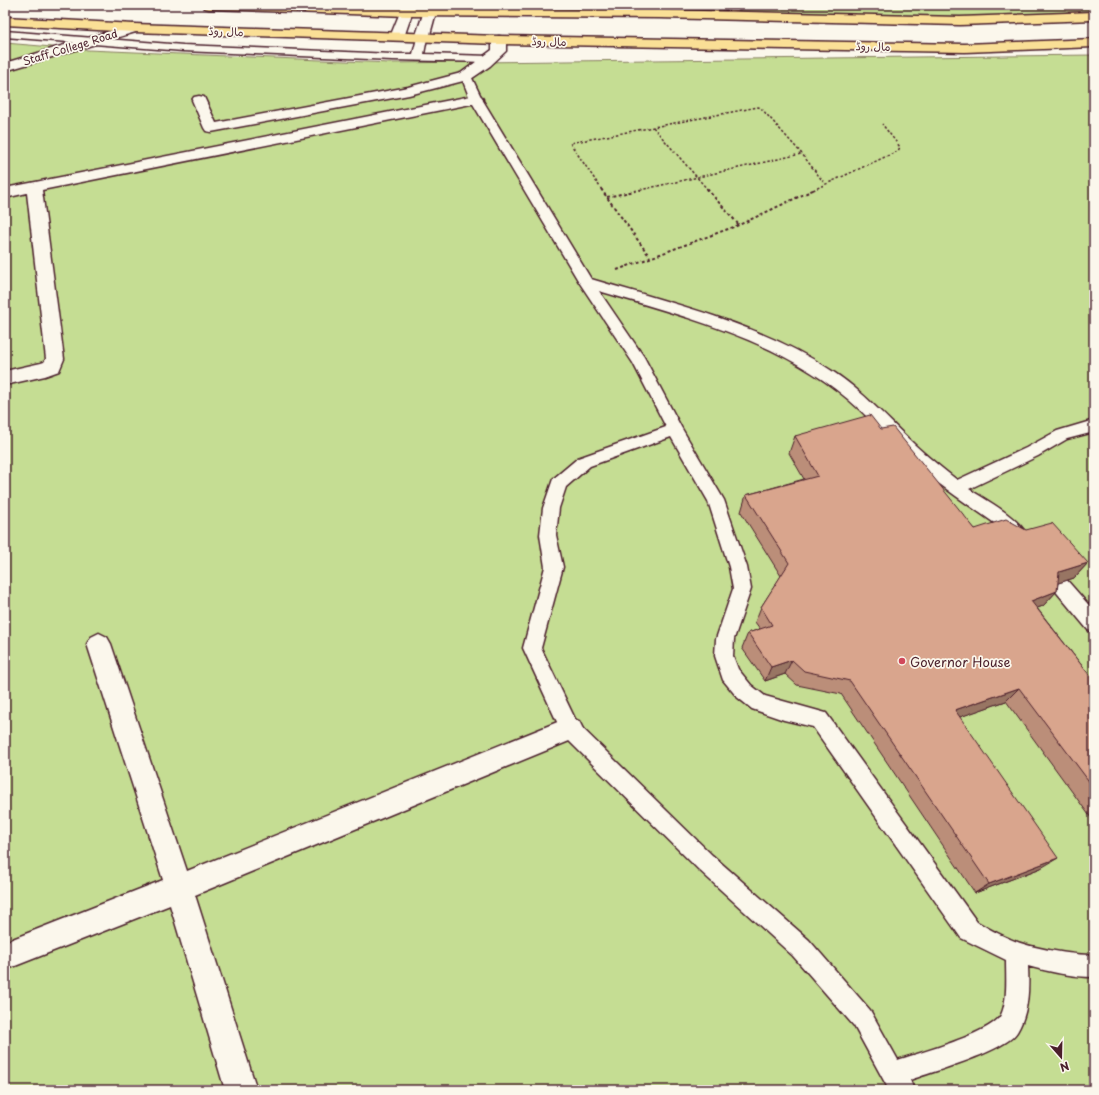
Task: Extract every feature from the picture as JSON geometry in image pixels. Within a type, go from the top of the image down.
[{"type":"main road","name":"مال روڈ","points":[[209,5],[431,8],[960,21],[1094,16]]},
{"type":"main road","points":[[607,5],[659,14]]},
{"type":"main road","name":"مال روڈ","points":[[5,21],[134,28],[499,40],[965,48],[1094,42]]},
{"type":"street","points":[[397,37],[408,8]]},
{"type":"street","points":[[422,38],[431,8]]},
{"type":"street","name":"Staff College Road","points":[[5,67],[134,28]]},
{"type":"street","points":[[199,100],[211,128],[409,91],[466,76],[499,51],[499,40]]},
{"type":"street","points":[[5,193],[476,99]]},
{"type":"street","points":[[5,378],[52,366],[55,359],[34,188]]},
{"type":"street","points":[[99,644],[179,888],[241,1090]]},
{"type":"street","points":[[5,956],[179,888],[570,729]]},
{"type":"lane","points":[[5,34],[87,42],[183,48],[490,59]]},
{"type":"lane","points":[[418,57],[422,38]]},
{"type":"lane","points":[[466,76],[476,99],[586,282],[639,361],[675,430],[716,500],[738,567],[742,589],[725,639],[724,656],[730,674],[744,691],[759,703],[784,711],[819,718],[969,930],[1017,953],[1082,966],[1094,966]]},
{"type":"lane","points":[[586,282],[743,332],[814,366],[854,396],[876,415],[911,450],[956,488],[1006,523],[1026,543]]},
{"type":"lane","points":[[956,488],[1032,452],[1062,435],[1094,426]]},
{"type":"lane","points":[[675,430],[584,462],[559,484],[551,508],[548,535],[554,567],[532,648],[570,729],[705,862],[801,948],[862,1018],[898,1082],[987,1040],[1008,1026],[1016,1000],[1017,953]]},
{"type":"lane","points":[[1059,583],[1094,624]]},
{"type":"path","points":[[650,258],[570,146],[570,143],[760,108],[802,154],[825,184]]},
{"type":"path","points":[[586,282],[738,225],[898,151],[900,147],[882,124]]},
{"type":"path","points":[[653,127],[738,225]]},
{"type":"path","points":[[607,197],[802,154]]},
{"type":"green space","points":[[440,5],[1094,5],[1094,11],[971,17],[439,9]]},
{"type":"green space","name":"Governor House","points":[[5,43],[88,50],[390,63],[1094,55],[1094,1090],[5,1090]]},
{"type":"building","name":"Governor House","points":[[870,415],[881,429],[893,427],[975,529],[1006,519],[1026,530],[1052,523],[1088,563],[1059,572],[1057,591],[1031,601],[1094,681],[1094,788],[1019,688],[955,710],[1058,858],[989,884],[850,681],[804,671],[792,660],[771,667],[748,633],[772,625],[761,607],[789,563],[746,495],[818,476],[795,436]]},
{"type":"place","name":"Governor House","points":[[902,661]]}]
